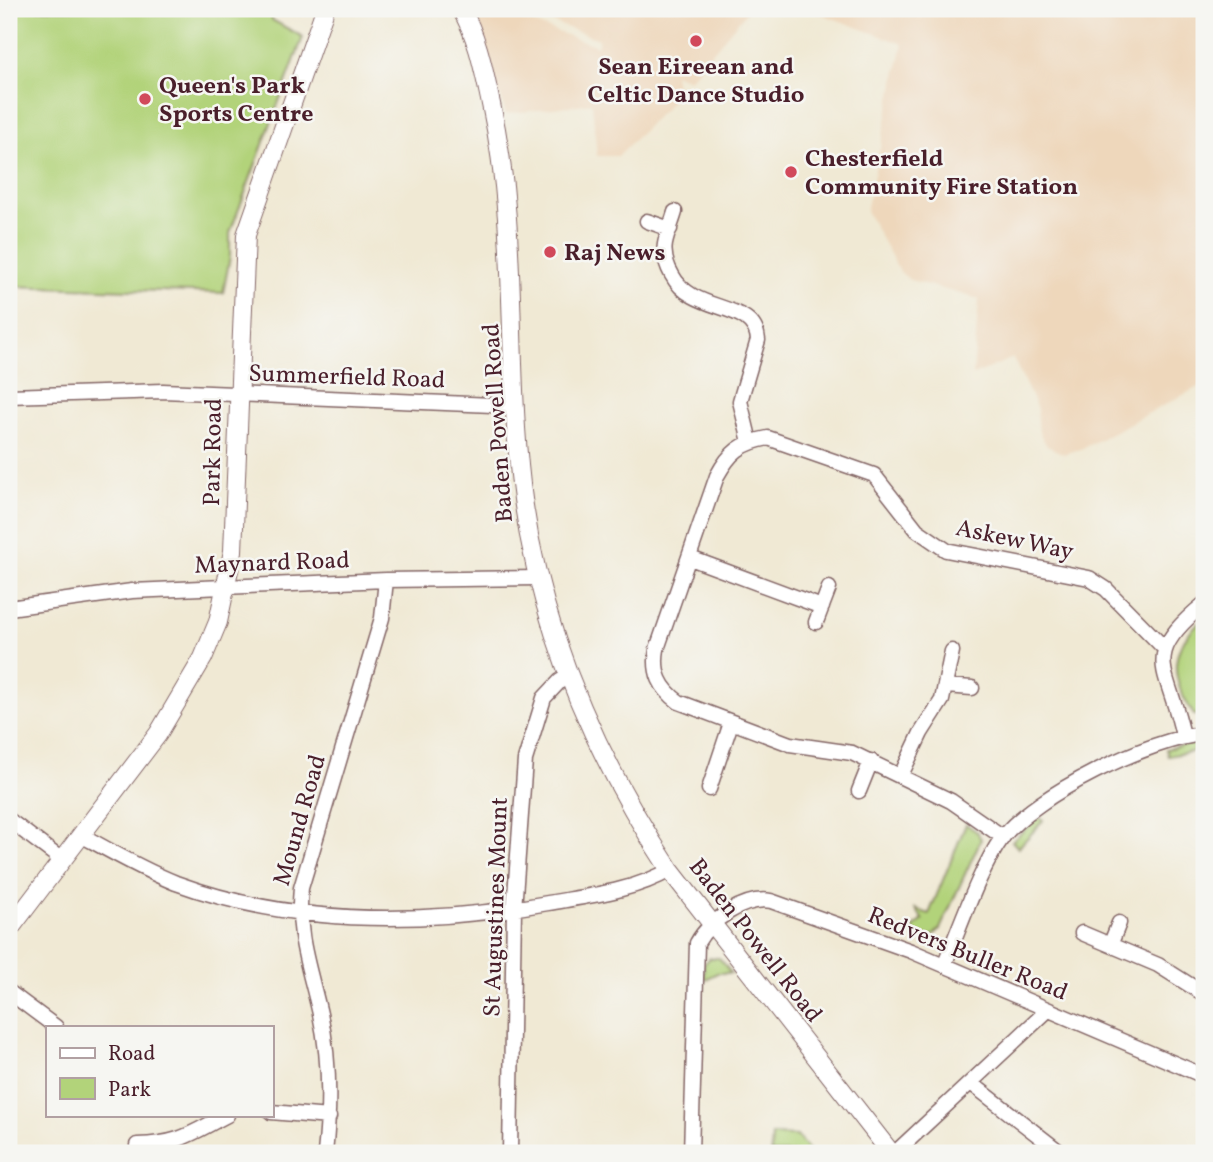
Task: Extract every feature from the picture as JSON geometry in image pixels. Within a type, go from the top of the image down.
[{"type":"street","name":"Park Road","points":[[9,930],[158,734],[192,678],[218,622],[233,551],[237,394],[246,235],[325,9]]},
{"type":"street","name":"Baden Powell Road","points":[[461,9],[474,36],[485,76],[503,165],[513,290],[521,483],[538,578],[568,677],[639,823],[670,870],[893,1153]]},
{"type":"street","points":[[675,212],[665,246],[666,264],[686,296],[747,318],[757,331],[758,340],[740,401],[750,442],[730,453],[717,476],[657,649],[657,677],[665,691],[678,702],[790,744],[837,749],[871,761],[951,801],[1003,837]]},
{"type":"street","points":[[647,221],[670,229]]},
{"type":"street","name":"Summerfield Road","points":[[9,396],[163,391],[516,406]]},
{"type":"street","name":"Askew Way","points":[[750,442],[768,438],[874,475],[917,530],[946,550],[1089,578],[1106,589],[1164,648]]},
{"type":"street","points":[[690,558],[822,607]]},
{"type":"street","name":"Maynard Road","points":[[9,608],[132,592],[226,586],[538,578]]},
{"type":"street","name":"Mound Road","points":[[325,1153],[329,1117],[320,1016],[303,957],[298,912],[307,865],[382,618],[386,580]]},
{"type":"street","points":[[816,622],[829,588]]},
{"type":"street","points":[[1183,736],[1165,680],[1164,648],[1172,632],[1204,604]]},
{"type":"street","points":[[901,775],[946,686],[952,652]]},
{"type":"street","name":"St Augustines Mount","points":[[510,1153],[514,909],[524,760],[544,698],[560,681],[568,677]]},
{"type":"street","points":[[946,686],[972,688]]},
{"type":"street","points":[[709,789],[731,723]]},
{"type":"street","points":[[944,965],[1003,837],[1044,802],[1084,778],[1153,746],[1183,736],[1204,734]]},
{"type":"street","points":[[859,791],[871,761]]},
{"type":"street","points":[[9,820],[62,860]]},
{"type":"street","points":[[81,835],[176,883],[236,900],[298,912],[366,919],[434,917],[514,909],[594,895],[670,870]]},
{"type":"street","name":"Redvers Buller Road","points":[[713,923],[752,900],[771,901],[944,965],[1204,1076]]},
{"type":"street","points":[[691,1153],[694,962],[697,943],[704,930],[713,923]]},
{"type":"street","points":[[1111,943],[1119,923]]},
{"type":"street","points":[[1082,933],[1158,965],[1204,994]]},
{"type":"street","points":[[9,992],[56,1026]]},
{"type":"street","points":[[893,1153],[1048,1010]]},
{"type":"street","points":[[971,1083],[1061,1153]]},
{"type":"street","points":[[273,1112],[329,1117]]},
{"type":"street","points":[[137,1145],[169,1144],[198,1133],[225,1116]]},
{"type":"shaded area","points":[[473,9],[494,9],[597,46],[599,39],[516,9],[749,9],[689,80],[674,74],[677,96],[618,156],[597,156],[592,103],[506,114]]},
{"type":"shaded area","points":[[808,9],[1204,10],[1204,384],[1083,448],[1064,454],[1047,446],[1039,432],[1037,409],[1013,358],[973,375],[979,299],[910,280],[900,272],[866,211],[903,44]]},
{"type":"green space","name":"Queen's Park Sports Centre","points":[[9,9],[272,9],[272,20],[303,37],[230,233],[230,257],[223,293],[9,286]]},
{"type":"green space","points":[[1204,618],[1204,715],[1194,715],[1180,688],[1176,663],[1184,640]]},
{"type":"green space","points":[[1194,743],[1195,751],[1168,756],[1166,749]]},
{"type":"green space","points":[[1039,817],[1043,821],[1018,848],[1012,841]]},
{"type":"green space","points":[[966,824],[977,832],[981,839],[940,929],[933,936],[915,937],[913,928],[923,920],[916,909],[929,914]]},
{"type":"green space","points":[[710,958],[719,958],[731,973],[717,973],[704,980],[704,964]]},
{"type":"green space","points":[[772,1135],[797,1136],[810,1153],[771,1153]]},
{"type":"place","name":"Sean Eireean and Celtic Dance Studio","points":[[696,41]]},
{"type":"place","name":"Queen's Park Sports Centre","points":[[145,99]]},
{"type":"place","name":"Chesterfield Community Fire Station","points":[[791,172]]},
{"type":"place","name":"Raj News","points":[[550,252]]}]
